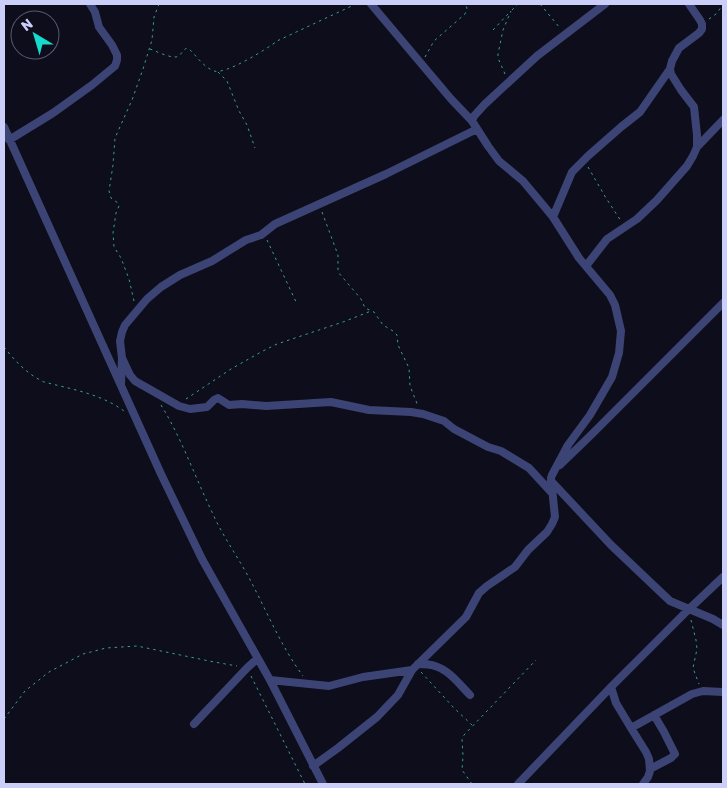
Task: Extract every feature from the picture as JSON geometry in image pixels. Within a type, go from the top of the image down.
[{"type":"street","points":[[10,140],[53,113],[115,66],[117,55],[98,27],[90,4]]},
{"type":"street","points":[[313,766],[377,716],[398,695],[415,667],[466,617],[479,593],[515,567],[552,524],[555,517],[552,475],[568,445],[590,415],[612,377],[619,353],[621,331],[616,306],[610,295],[579,258],[553,217],[523,181],[499,161],[472,120],[451,100],[372,4]]},
{"type":"street","points":[[472,120],[485,104],[537,56],[605,4]]},
{"type":"street","points":[[553,217],[572,172],[621,126],[640,112],[670,69],[678,48],[700,32],[702,23],[689,4]]},
{"type":"street","points":[[586,266],[607,239],[637,219],[657,200],[693,156],[697,146],[694,107],[681,90],[670,69]]},
{"type":"street","points":[[697,146],[723,120]]},
{"type":"street","points":[[4,127],[161,474],[202,559],[270,680],[323,784]]},
{"type":"street","points":[[121,386],[122,358],[120,341],[122,332],[125,325],[147,299],[161,286],[180,275],[212,261],[246,240],[263,233],[275,224],[386,174],[477,128]]},
{"type":"street","points":[[554,471],[723,303]]},
{"type":"street","points":[[122,358],[135,381],[177,405],[190,409],[207,407],[218,398],[229,406],[331,402],[369,410],[421,414],[444,421],[454,429],[488,447],[498,449],[529,468],[552,493]]},
{"type":"street","points":[[551,482],[662,595],[688,610],[713,619],[723,625]]},
{"type":"street","points":[[518,784],[611,687],[723,577]]},
{"type":"street","points":[[194,724],[257,659]]},
{"type":"street","points":[[270,680],[329,686],[363,677],[433,665],[446,672],[470,694]]},
{"type":"street","points":[[611,687],[616,703],[649,759],[650,769],[648,777],[643,784]]},
{"type":"street","points":[[630,728],[686,697],[700,692],[723,692]]},
{"type":"street","points":[[650,769],[671,758],[674,754],[654,715]]},
{"type":"path","points":[[134,315],[135,307],[129,279],[121,258],[114,248],[113,233],[119,204],[112,198],[109,191],[115,138],[132,100],[152,40],[154,17],[159,4]]},
{"type":"path","points":[[218,72],[232,68],[277,41],[356,4]]},
{"type":"path","points":[[423,65],[424,59],[434,41],[465,14],[467,8],[465,4]]},
{"type":"path","points":[[493,30],[518,4]]},
{"type":"path","points":[[540,4],[565,34]]},
{"type":"path","points":[[702,23],[716,14],[723,5]]},
{"type":"path","points":[[506,84],[505,74],[498,54],[503,30],[511,11]]},
{"type":"path","points":[[149,49],[167,56],[176,57],[185,48],[188,48],[204,65],[218,72],[227,82],[247,125],[255,148]]},
{"type":"path","points":[[588,156],[588,168],[620,218],[621,224],[618,231]]},
{"type":"path","points":[[319,204],[338,255],[338,272],[361,299],[365,308],[375,314],[383,326],[397,335],[398,344],[409,368],[410,386],[421,414]]},
{"type":"path","points":[[263,233],[297,304]]},
{"type":"path","points":[[177,405],[231,369],[277,344],[371,311]]},
{"type":"path","points":[[4,347],[25,370],[37,379],[104,399],[115,404],[137,420]]},
{"type":"path","points":[[159,403],[168,416],[182,445],[222,534],[246,572],[296,667],[309,685]]},
{"type":"path","points":[[688,610],[696,640],[693,668],[700,692]]},
{"type":"path","points":[[4,720],[25,691],[49,672],[83,654],[106,648],[137,646],[247,668],[305,784]]},
{"type":"path","points":[[472,784],[462,770],[464,736],[536,660]]},
{"type":"path","points":[[415,667],[473,725]]}]
